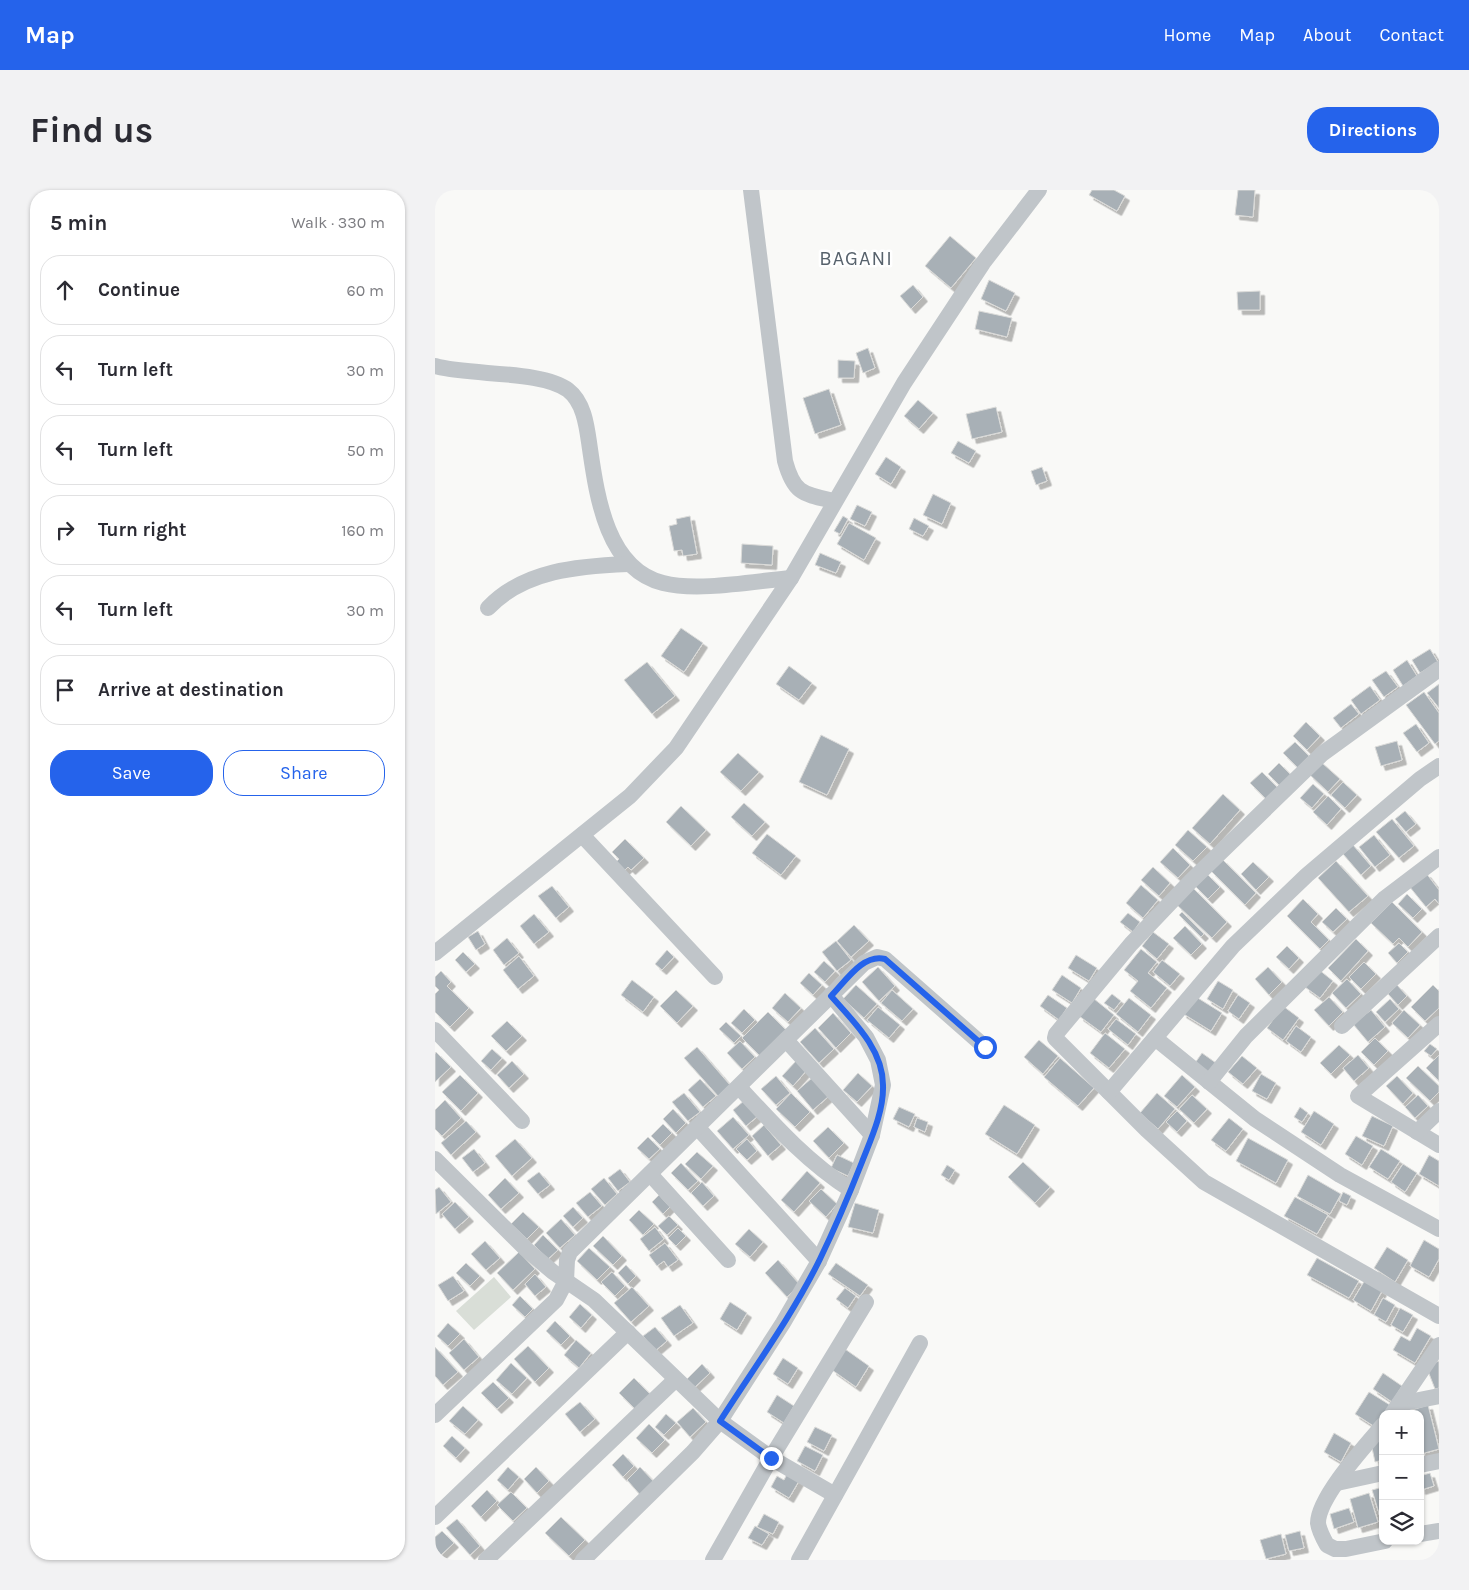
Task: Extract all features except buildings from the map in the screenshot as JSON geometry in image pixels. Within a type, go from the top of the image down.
[{"type":"street","points":[[751,190],[780,433],[789,476],[795,488],[801,493],[834,501]]},
{"type":"street","points":[[435,953],[630,796],[676,748],[791,578],[834,501],[909,375],[983,263],[1039,190]]},
{"type":"street","points":[[435,366],[537,379],[568,390],[578,401],[584,416],[595,484],[604,517],[616,544],[629,564],[645,576],[663,583],[686,586],[791,578]]},
{"type":"street","points":[[489,608],[502,594],[535,577],[587,566],[629,564]]},
{"type":"street","points":[[1439,669],[1322,754],[1183,889],[1131,944],[1056,1034],[1057,1042],[1204,1182],[1439,1316]]},
{"type":"street","points":[[1109,1092],[1233,946],[1307,875],[1420,779],[1439,766]]},
{"type":"street","points":[[582,835],[715,977]]},
{"type":"street","points":[[1209,1082],[1246,1036],[1385,898],[1439,857]]},
{"type":"street","points":[[1343,1026],[1439,936]]},
{"type":"street","points":[[435,1415],[555,1300],[566,1280],[567,1260],[570,1252],[864,963],[877,957],[885,959],[985,1047]]},
{"type":"street","points":[[583,1560],[693,1452],[720,1421],[783,1323],[819,1260],[851,1190],[872,1135],[883,1085],[878,1060],[866,1037],[831,996]]},
{"type":"street","points":[[1439,1024],[1359,1096],[1439,1145]]},
{"type":"street","points":[[435,1030],[522,1122]]},
{"type":"street","points":[[1155,1038],[1255,1119],[1340,1175],[1439,1229]]},
{"type":"street","points":[[786,1040],[872,1135]]},
{"type":"street","points":[[739,1087],[790,1143],[829,1176],[851,1190]]},
{"type":"street","points":[[1417,1132],[1439,1111]]},
{"type":"street","points":[[698,1128],[819,1260]]},
{"type":"street","points":[[435,1159],[526,1249],[594,1300],[675,1380],[720,1421],[771,1458],[835,1495]]},
{"type":"street","points":[[650,1174],[728,1260]]},
{"type":"street","points":[[713,1560],[771,1458],[866,1302]]},
{"type":"street","points":[[435,1517],[628,1332]]},
{"type":"street","points":[[799,1560],[920,1343]]},
{"type":"street","points":[[1395,1409],[1439,1345]]},
{"type":"street","points":[[486,1560],[675,1380]]},
{"type":"street","points":[[1395,1409],[1439,1396]]},
{"type":"street","points":[[1379,1430],[1337,1483],[1320,1514],[1318,1524],[1327,1545],[1335,1549],[1346,1549],[1379,1542]]},
{"type":"street","points":[[1424,1464],[1439,1461]]},
{"type":"street","points":[[1337,1483],[1379,1474]]},
{"type":"street","points":[[1424,1533],[1439,1531]]},
{"type":"shaded area","points":[[494,1277],[511,1297],[474,1330],[456,1311]]},
{"type":"district","name":"BAGANI","points":[[856,258]]},
{"type":"route","points":[[771,1458],[720,1421],[783,1323],[819,1260],[851,1190],[872,1135],[883,1085],[878,1060],[866,1037],[831,996],[864,963],[877,957],[885,959],[985,1047]]}]
